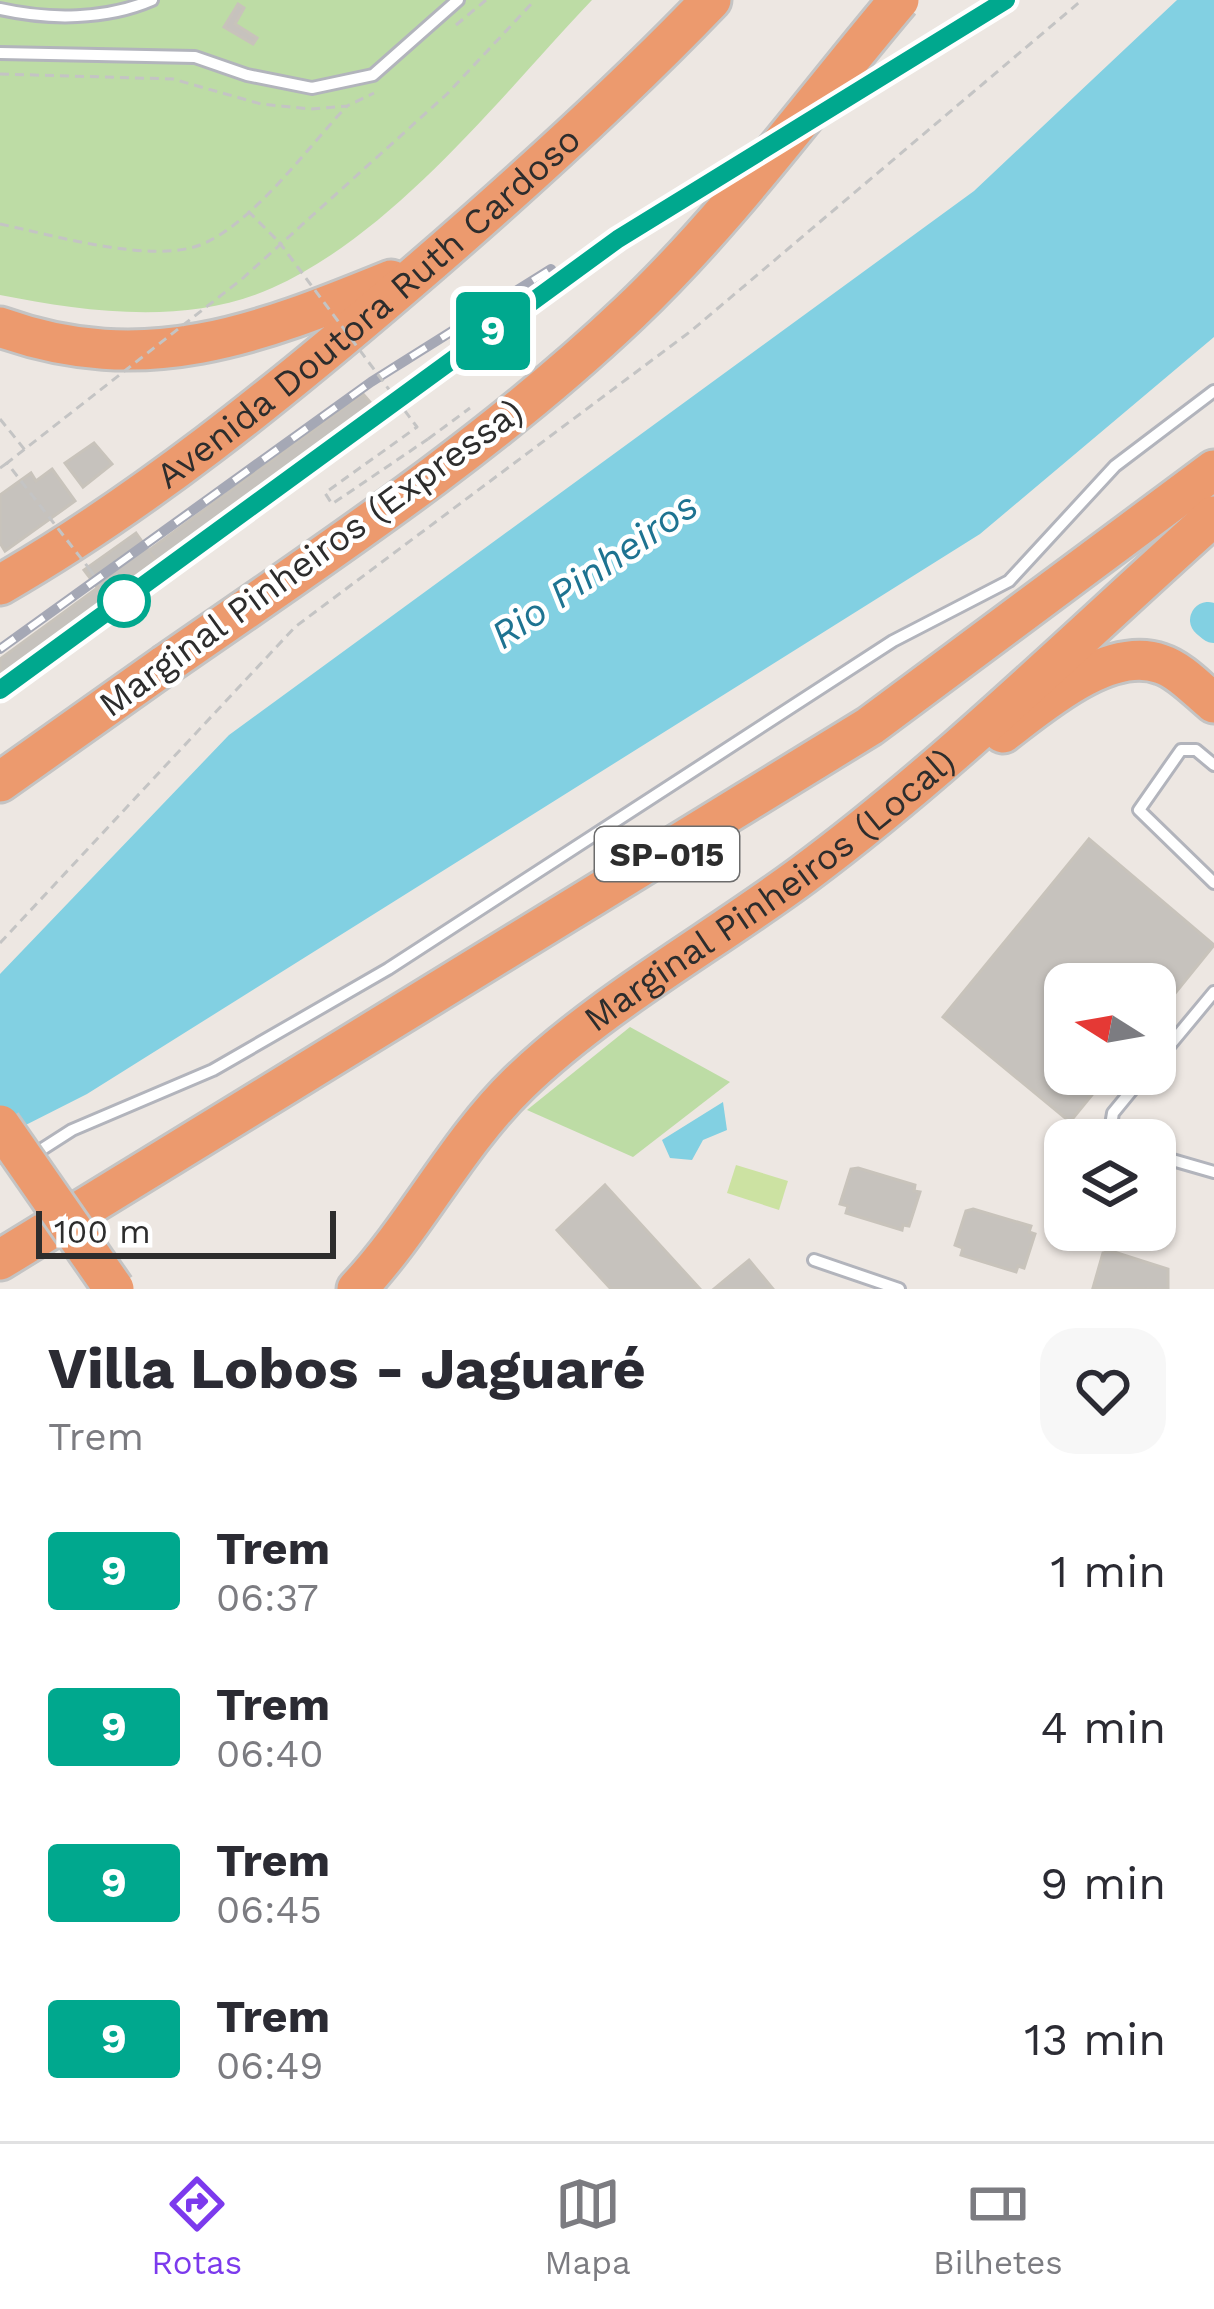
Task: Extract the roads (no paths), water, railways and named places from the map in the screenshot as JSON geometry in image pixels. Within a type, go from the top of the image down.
[{"type":"highway","name":"Avenida Doutora Ruth Cardoso","points":[[0,585],[210,442],[419,271],[537,168],[711,0]]},
{"type":"highway","name":"Marginal Pinheiros (Expressa)","points":[[0,782],[458,460],[550,384],[686,253],[899,0]]},
{"type":"highway","points":[[0,327],[125,350],[191,346],[255,334],[419,271]]},
{"type":"highway","name":"SP-015","points":[[0,1262],[870,726],[1214,470]]},
{"type":"highway","name":"Marginal Pinheiros (Local)","points":[[356,1289],[409,1225],[479,1125],[559,1048],[808,872],[1214,516]]},
{"type":"highway","points":[[808,872],[860,842],[1030,712],[1115,664],[1161,664],[1214,703]]},
{"type":"highway","points":[[0,1125],[114,1289]]},
{"type":"highway","points":[[399,1289],[409,1225]]},
{"type":"highway","points":[[0,1262],[18,1289]]},
{"type":"lane","points":[[0,9],[38,17],[127,11],[152,0]]},
{"type":"lane","points":[[0,53],[195,57],[247,75],[312,88],[373,75],[458,0]]},
{"type":"lane","points":[[18,1165],[72,1130],[213,1070],[369,981],[632,815],[893,640],[1010,581],[1115,466],[1214,391]]},
{"type":"lane","points":[[1214,765],[1196,750],[1181,750],[1139,810],[1214,883]]},
{"type":"lane","points":[[1176,1038],[1214,992]]},
{"type":"lane","points":[[1176,1163],[1214,1172]]},
{"type":"lane","points":[[814,1260],[899,1289]]},
{"type":"water","name":"Rio Pinheiros","points":[[1177,0],[1214,0],[1214,337],[980,534],[87,1094],[0,1138],[0,974],[229,735],[974,191]]},
{"type":"water","points":[[723,1102],[727,1130],[703,1140],[692,1160],[670,1158],[662,1140]]},
{"type":"waterway","points":[[1208,620],[1214,625]]},
{"type":"railway","points":[[0,690],[618,239],[1006,0]]},
{"type":"railway","points":[[0,649],[371,382],[551,269]]},
{"type":"train","name":"9","points":[[0,690],[618,239],[1006,0]]}]
